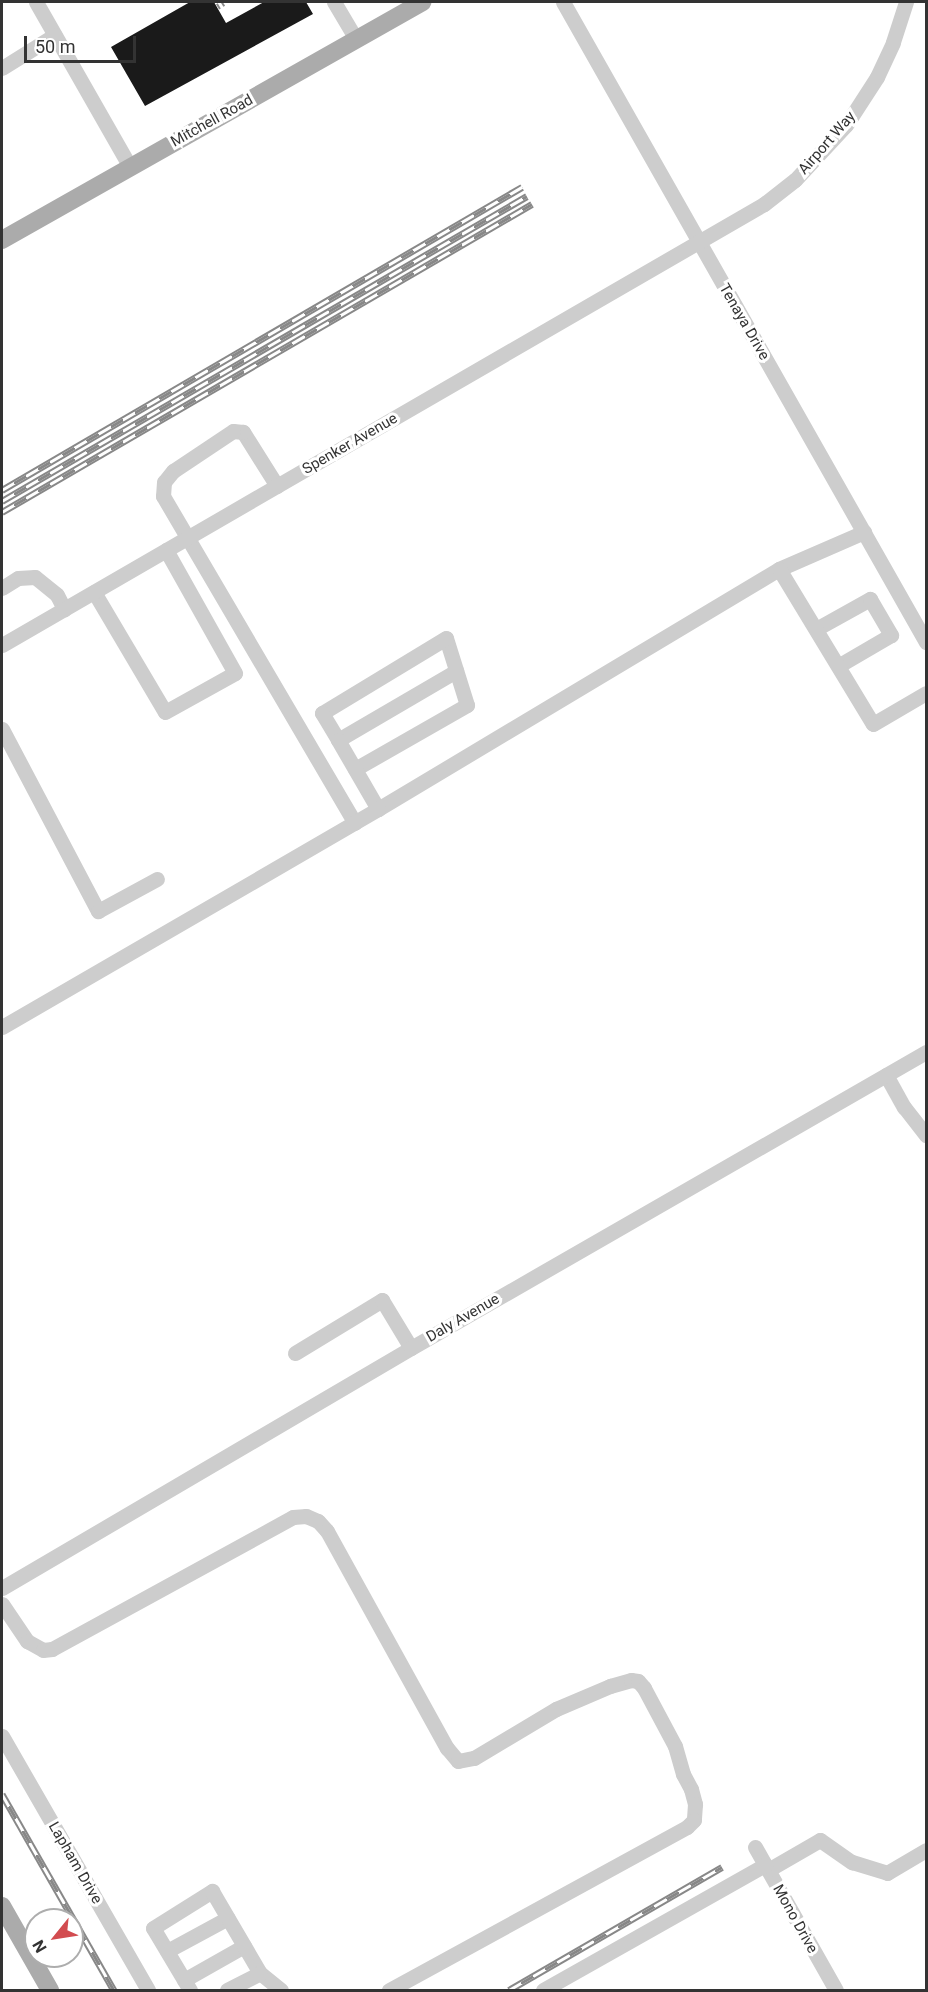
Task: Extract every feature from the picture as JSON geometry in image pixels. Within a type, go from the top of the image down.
[{"type":"main road","name":"Mitchell Road","points":[[2,240],[422,2]]},
{"type":"main road","points":[[2,1907],[50,1990]]},
{"type":"street","points":[[36,2],[130,167]]},
{"type":"street","points":[[334,2],[356,39]]},
{"type":"street","name":"Tenaya Drive","points":[[563,2],[927,642]]},
{"type":"street","name":"Airport Way","points":[[699,243],[764,204],[822,154],[846,125],[877,77],[893,42],[906,2]]},
{"type":"street","points":[[2,68],[55,35]]},
{"type":"street","name":"Spenker Avenue","points":[[2,645],[699,243]]},
{"type":"street","points":[[277,486],[255,447],[243,432],[232,431],[173,471],[164,482],[163,496],[355,822]]},
{"type":"street","points":[[2,1027],[378,809],[779,569],[864,531]]},
{"type":"street","points":[[166,550],[236,673]]},
{"type":"street","points":[[779,569],[873,724],[927,693]]},
{"type":"street","points":[[2,588],[18,578],[35,577],[57,595],[64,609]]},
{"type":"street","points":[[94,592],[165,712],[260,659]]},
{"type":"street","points":[[816,629],[870,599],[891,635],[838,666]]},
{"type":"street","points":[[355,769],[467,705],[446,638],[322,713],[378,809]]},
{"type":"street","points":[[338,740],[456,671]]},
{"type":"street","points":[[2,729],[99,911],[157,879]]},
{"type":"street","name":"Daly Avenue","points":[[2,1588],[411,1347],[927,1052]]},
{"type":"street","points":[[886,1075],[904,1107],[927,1136]]},
{"type":"street","points":[[295,1353],[382,1300],[411,1347]]},
{"type":"street","points":[[2,1604],[27,1641],[43,1650],[52,1649],[293,1517],[306,1516],[318,1521],[327,1531],[447,1748],[458,1761],[474,1758],[556,1709],[610,1686],[631,1680],[638,1682],[644,1688],[675,1746],[683,1774],[691,1789],[694,1820],[677,1832],[389,1990]]},
{"type":"street","name":"Lapham Drive","points":[[2,1736],[148,1990]]},
{"type":"street","points":[[543,1990],[766,1867],[820,1840],[852,1862],[887,1873],[927,1850]]},
{"type":"street","name":"Mono Drive","points":[[755,1847],[836,1990]]},
{"type":"street","points":[[244,1946],[187,1985],[153,1928],[212,1891],[260,1973],[281,1990]]},
{"type":"street","points":[[167,1952],[228,1918]]},
{"type":"street","points":[[228,1990],[260,1973]]},
{"type":"building","points":[[190,2],[214,2],[226,23],[264,2],[306,2],[313,14],[145,106],[111,47]]},
{"type":"railway","points":[[219,2],[222,7]]},
{"type":"railway","points":[[2,490],[522,187]]},
{"type":"railway","points":[[2,501],[527,196]]},
{"type":"railway","points":[[2,512],[532,204]]},
{"type":"railway","points":[[2,1794],[114,1990]]},
{"type":"railway","points":[[509,1990],[722,1867]]}]
